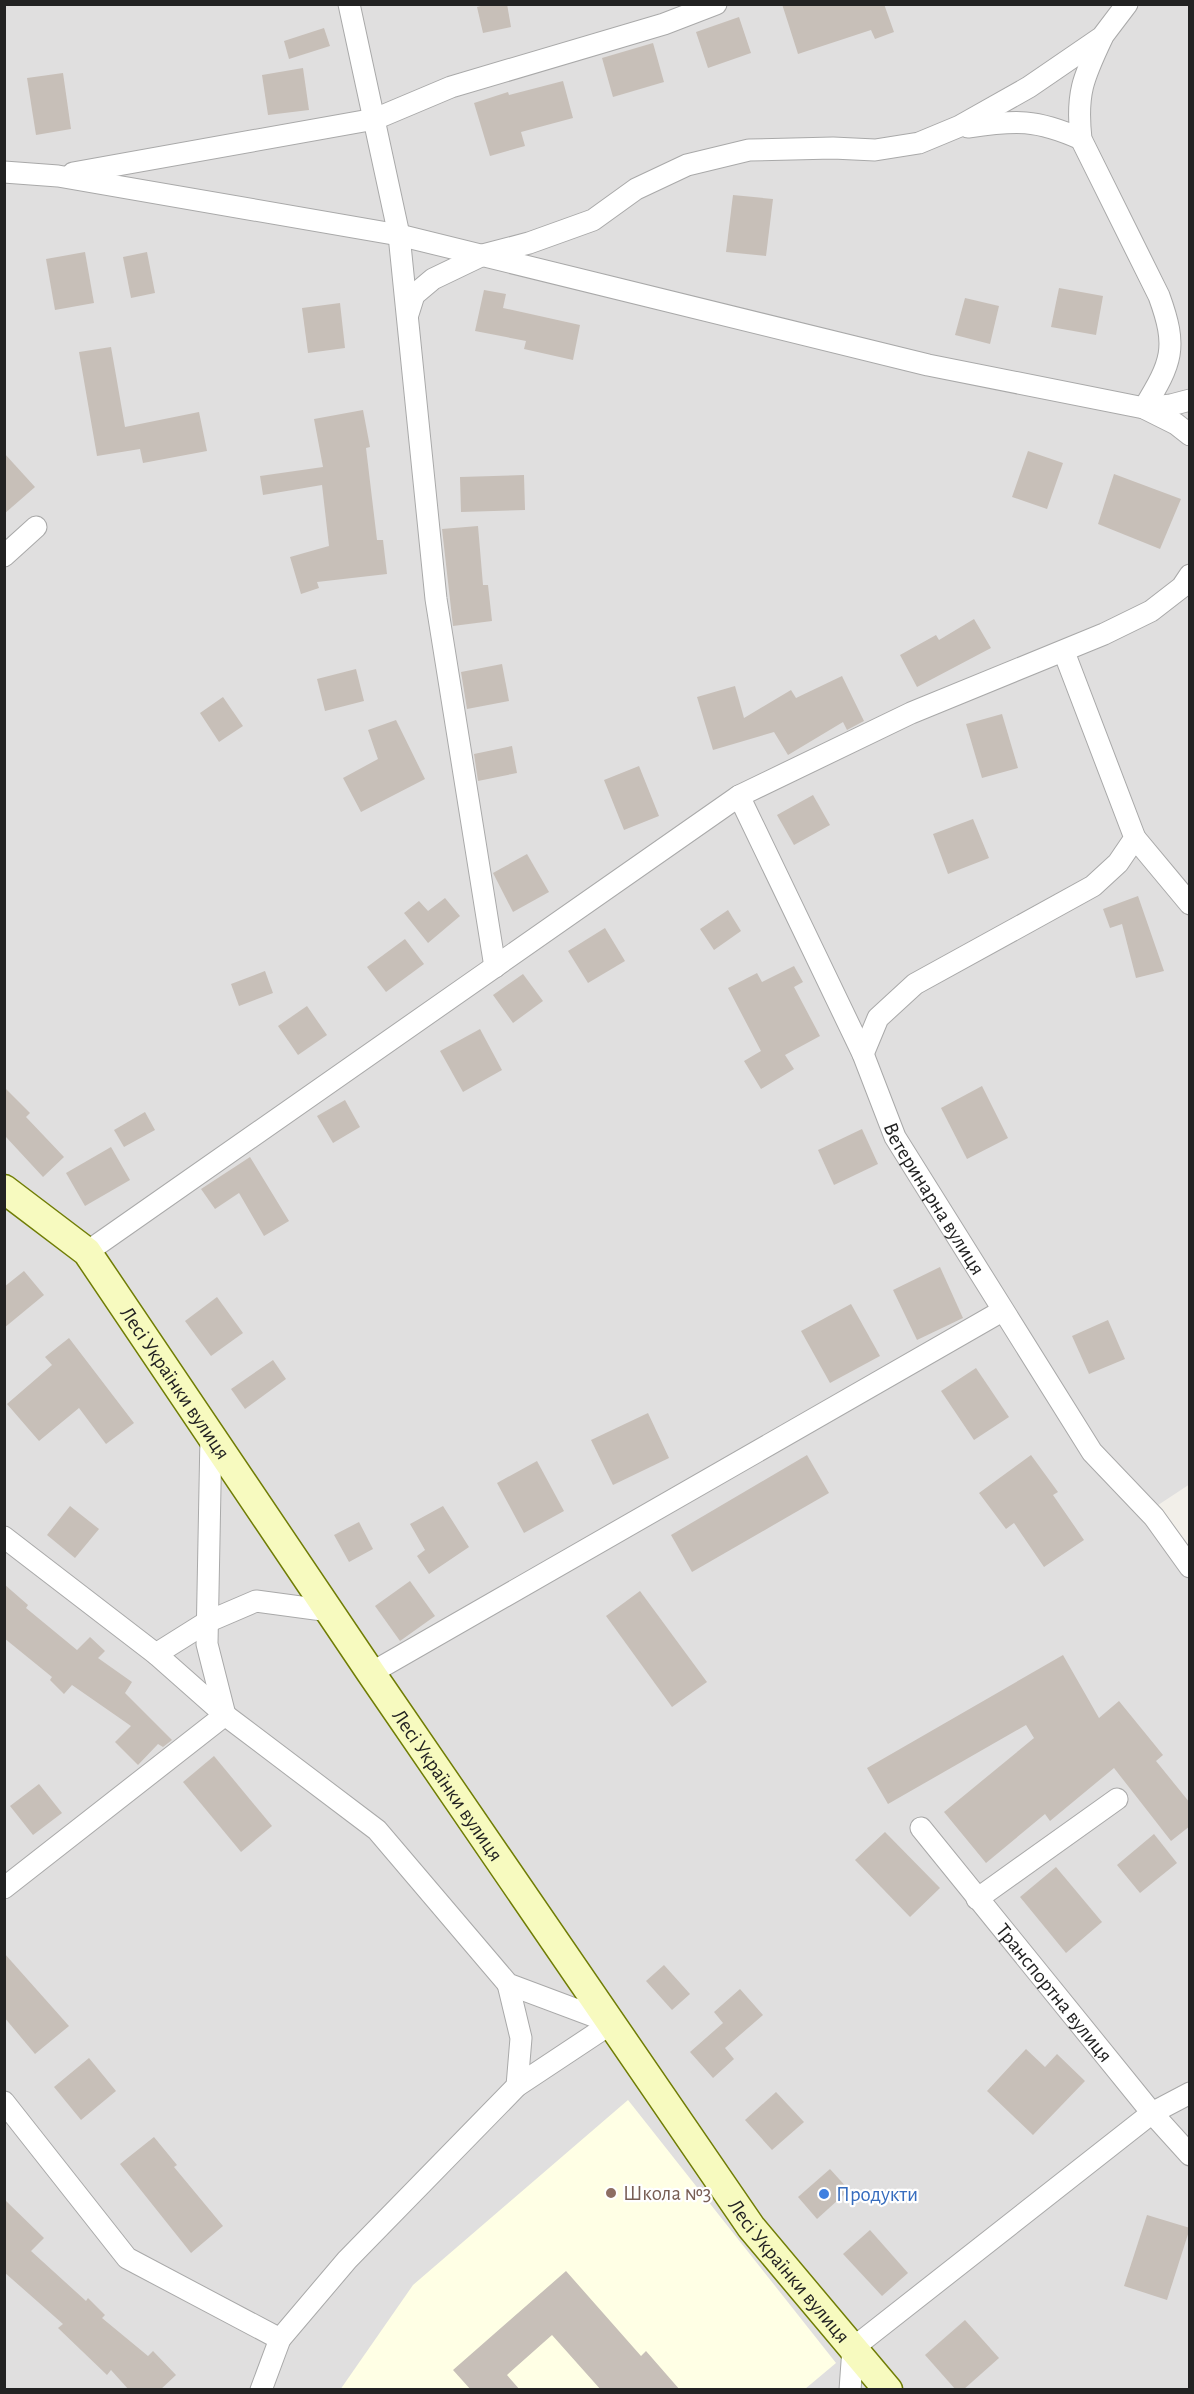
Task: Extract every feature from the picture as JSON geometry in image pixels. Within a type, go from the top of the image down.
[{"type":"street","points":[[349,4],[399,235],[436,599],[495,967]]},
{"type":"street","points":[[58,176],[375,119],[451,87],[664,24],[716,4]]},
{"type":"street","points":[[1127,4],[1102,37],[1081,85],[1078,114],[1081,139],[1159,296],[1168,321],[1171,350],[1166,372],[1144,408]]},
{"type":"street","points":[[407,318],[414,295],[433,279],[483,255],[529,243],[593,220],[636,189],[687,165],[748,150],[833,148],[875,150],[919,143],[950,130],[1029,87],[1102,37]]},
{"type":"street","points":[[950,130],[999,122],[1034,122],[1052,126],[1081,139]]},
{"type":"street","points":[[4,172],[58,176],[399,235],[928,365],[1144,408],[1176,424],[1190,435]]},
{"type":"street","points":[[1144,408],[1190,400]]},
{"type":"street","points":[[4,556],[36,527]]},
{"type":"street","points":[[87,1252],[739,796],[910,713],[1064,652],[1151,611],[1182,587],[1190,575]]},
{"type":"street","points":[[1064,652],[1135,838],[1190,904]]},
{"type":"street","name":"Ветеринарна вулиця","points":[[739,796],[862,1054],[896,1137],[1002,1311],[1092,1452],[1154,1517],[1190,1567]]},
{"type":"street","points":[[862,1054],[878,1018],[915,984],[1093,886],[1118,863],[1135,838]]},
{"type":"street","name":"Лесі Українки вулиця","points":[[4,1189],[87,1252],[371,1673],[751,2227],[888,2390]]},
{"type":"street","points":[[371,1673],[1002,1311]]},
{"type":"street","points":[[211,1435],[207,1644],[225,1715]]},
{"type":"street","points":[[4,1537],[156,1654],[225,1715],[377,1830],[508,1984],[521,2038],[517,2086]]},
{"type":"street","points":[[156,1654],[207,1622],[256,1601],[330,1611]]},
{"type":"street","points":[[4,1888],[225,1715]]},
{"type":"street","points":[[977,1899],[1117,1799]]},
{"type":"street","name":"Транспортна вулиця","points":[[921,1828],[1152,2113],[1190,2155]]},
{"type":"street","points":[[508,1984],[612,2023]]},
{"type":"street","points":[[261,2390],[280,2339],[347,2260],[517,2086],[612,2023]]},
{"type":"street","points":[[850,2390],[854,2348],[1152,2113],[1190,2093]]},
{"type":"street","points":[[4,2102],[127,2258],[280,2339]]},
{"type":"shaded area","points":[[5,5],[1189,5],[1190,1484],[1149,1511],[1190,1574],[1189,2389],[5,2390]]},
{"type":"shaded area","name":"Школа №3","points":[[628,2100],[836,2363],[805,2389],[340,2390],[413,2285]]},
{"type":"building","points":[[488,4],[507,4],[511,27],[483,33],[477,7]]},
{"type":"building","points":[[782,4],[884,4],[894,32],[875,39],[871,30],[798,54]]},
{"type":"building","points":[[739,17],[751,53],[708,68],[696,32]]},
{"type":"building","points":[[324,28],[330,46],[289,59],[284,41]]},
{"type":"building","points":[[653,43],[664,82],[613,97],[602,58]]},
{"type":"building","points":[[303,68],[309,110],[268,115],[262,75]]},
{"type":"building","points":[[63,73],[71,129],[36,135],[27,78]]},
{"type":"building","points":[[563,81],[573,118],[521,132],[525,146],[490,156],[474,103],[508,92],[509,95]]},
{"type":"building","points":[[733,195],[773,199],[766,256],[726,252]]},
{"type":"building","points":[[85,252],[94,303],[55,310],[46,259]]},
{"type":"building","points":[[147,252],[155,293],[131,298],[123,257]]},
{"type":"building","points":[[1059,288],[1103,296],[1096,335],[1051,327]]},
{"type":"building","points":[[484,290],[506,294],[503,308],[580,325],[573,360],[524,349],[526,341],[475,331]]},
{"type":"building","points":[[965,298],[999,306],[990,344],[955,335]]},
{"type":"building","points":[[340,303],[345,348],[308,353],[302,308]]},
{"type":"building","points":[[111,347],[125,427],[199,412],[207,451],[143,463],[140,449],[97,456],[79,352]]},
{"type":"building","points":[[363,410],[370,447],[366,448],[377,540],[383,540],[387,574],[317,582],[319,588],[301,594],[290,557],[329,546],[322,485],[263,495],[260,476],[323,467],[314,419]]},
{"type":"building","points":[[1028,451],[1063,463],[1047,509],[1012,497]]},
{"type":"building","points":[[4,453],[35,487],[4,514]]},
{"type":"building","points":[[1114,474],[1181,499],[1160,549],[1098,524]]},
{"type":"building","points":[[524,475],[525,510],[461,512],[460,477]]},
{"type":"building","points":[[478,526],[483,585],[488,585],[492,621],[453,626],[442,529]]},
{"type":"building","points":[[974,619],[991,648],[917,687],[900,655],[936,635],[939,640]]},
{"type":"building","points":[[502,664],[509,701],[467,709],[461,672]]},
{"type":"building","points":[[356,669],[364,701],[325,711],[317,679]]},
{"type":"building","points":[[842,676],[864,721],[847,730],[843,722],[788,755],[774,732],[713,750],[697,697],[735,686],[744,718],[791,690],[796,698]]},
{"type":"building","points":[[223,697],[243,726],[219,742],[200,713]]},
{"type":"building","points":[[1002,714],[1018,768],[982,778],[966,724]]},
{"type":"building","points":[[396,720],[425,779],[361,812],[343,778],[378,759],[368,730]]},
{"type":"building","points":[[512,746],[517,773],[478,781],[474,754]]},
{"type":"building","points":[[639,766],[659,816],[624,830],[604,780]]},
{"type":"building","points":[[813,795],[830,825],[794,845],[777,815]]},
{"type":"building","points":[[973,819],[989,858],[948,874],[933,834]]},
{"type":"building","points":[[527,854],[549,892],[513,912],[493,873]]},
{"type":"building","points":[[1138,896],[1164,971],[1136,978],[1122,924],[1110,928],[1103,909]]},
{"type":"building","points":[[445,898],[460,916],[428,943],[404,913],[419,901],[428,911]]},
{"type":"building","points":[[728,910],[741,931],[714,950],[700,929]]},
{"type":"building","points":[[605,928],[625,961],[588,983],[568,951]]},
{"type":"building","points":[[405,939],[424,964],[386,992],[367,967]]},
{"type":"building","points":[[794,966],[803,982],[794,987],[820,1036],[785,1055],[794,1069],[761,1089],[744,1061],[761,1051],[728,988],[757,973],[762,982]]},
{"type":"building","points":[[265,971],[273,993],[239,1006],[231,984]]},
{"type":"building","points":[[523,974],[543,1001],[513,1023],[493,995]]},
{"type":"building","points":[[307,1006],[327,1035],[298,1055],[278,1026]]},
{"type":"building","points":[[480,1029],[502,1070],[463,1092],[440,1051]]},
{"type":"building","points":[[982,1086],[1008,1138],[967,1159],[941,1108]]},
{"type":"building","points":[[4,1087],[30,1113],[26,1117],[64,1157],[43,1177],[6,1137],[4,1139]]},
{"type":"building","points":[[345,1100],[360,1127],[333,1143],[317,1116]]},
{"type":"building","points":[[145,1112],[155,1130],[124,1147],[114,1130]]},
{"type":"building","points":[[862,1129],[878,1164],[834,1185],[818,1150]]},
{"type":"building","points":[[111,1147],[130,1180],[85,1206],[66,1173]]},
{"type":"building","points":[[250,1157],[289,1221],[264,1236],[239,1193],[215,1209],[201,1189]]},
{"type":"building","points":[[940,1267],[963,1318],[917,1340],[893,1290]]},
{"type":"building","points":[[24,1271],[44,1295],[4,1328],[4,1287]]},
{"type":"building","points":[[217,1297],[243,1333],[211,1356],[185,1321]]},
{"type":"building","points":[[851,1304],[880,1356],[830,1383],[801,1331]]},
{"type":"building","points":[[1108,1320],[1125,1359],[1089,1374],[1072,1336]]},
{"type":"building","points":[[69,1338],[134,1423],[106,1444],[79,1408],[39,1441],[7,1404],[52,1365],[45,1357]]},
{"type":"building","points":[[273,1360],[286,1379],[245,1409],[231,1389]]},
{"type":"building","points":[[976,1368],[1009,1417],[974,1440],[941,1391]]},
{"type":"building","points":[[648,1413],[669,1458],[613,1485],[591,1440]]},
{"type":"building","points":[[807,1455],[829,1493],[692,1572],[671,1535]]},
{"type":"building","points":[[1031,1455],[1058,1492],[1053,1495],[1084,1540],[1044,1567],[1014,1523],[1006,1529],[979,1493]]},
{"type":"building","points":[[537,1461],[564,1511],[524,1533],[497,1483]]},
{"type":"building","points":[[70,1506],[99,1529],[75,1558],[47,1535]]},
{"type":"building","points":[[443,1506],[469,1547],[429,1574],[417,1556],[425,1550],[410,1524]]},
{"type":"building","points":[[359,1522],[373,1549],[349,1562],[334,1535]]},
{"type":"building","points":[[410,1581],[435,1616],[400,1641],[375,1606]]},
{"type":"building","points":[[4,1584],[28,1605],[26,1608],[77,1650],[90,1637],[105,1651],[98,1658],[132,1682],[125,1693],[172,1740],[163,1747],[158,1744],[138,1765],[115,1742],[131,1726],[72,1685],[64,1694],[50,1680],[52,1677],[4,1638]]},
{"type":"building","points":[[640,1591],[707,1682],[672,1707],[606,1616]]},
{"type":"building","points":[[1063,1655],[1099,1718],[1119,1701],[1163,1755],[1156,1761],[1190,1803],[1190,1826],[1171,1841],[1114,1768],[1050,1821],[1045,1814],[986,1863],[944,1812],[1034,1738],[1026,1725],[888,1804],[867,1768]]},
{"type":"building","points":[[214,1756],[272,1826],[241,1852],[183,1782]]},
{"type":"building","points":[[39,1784],[62,1813],[33,1835],[10,1806]]},
{"type":"building","points":[[885,1832],[940,1888],[910,1917],[855,1860]]},
{"type":"building","points":[[1154,1834],[1177,1863],[1140,1893],[1117,1865]]},
{"type":"building","points":[[1056,1867],[1102,1922],[1066,1953],[1020,1897]]},
{"type":"building","points":[[4,1953],[69,2026],[35,2054],[4,2017]]},
{"type":"building","points":[[664,1965],[690,1994],[672,2010],[646,1981]]},
{"type":"building","points":[[740,1989],[763,2015],[725,2048],[734,2059],[713,2078],[690,2052],[723,2023],[714,2012]]},
{"type":"building","points":[[1026,2049],[1045,2067],[1057,2054],[1085,2081],[1033,2135],[987,2091]]},
{"type":"building","points":[[89,2058],[116,2091],[81,2120],[54,2087]]},
{"type":"building","points":[[776,2092],[804,2122],[772,2150],[745,2120]]},
{"type":"building","points":[[154,2137],[177,2165],[174,2167],[223,2226],[191,2253],[120,2164]]},
{"type":"building","name":"Продукти","points":[[830,2169],[849,2190],[817,2219],[798,2197]]},
{"type":"building","points":[[4,2199],[44,2238],[31,2251],[86,2301],[88,2298],[105,2315],[102,2318],[148,2356],[153,2351],[176,2375],[160,2390],[129,2390],[111,2370],[107,2375],[58,2328],[63,2324],[4,2272]]},
{"type":"building","points":[[1147,2215],[1190,2228],[1167,2300],[1124,2286]]},
{"type":"building","points":[[870,2230],[908,2273],[882,2296],[843,2254]]},
{"type":"building","points":[[566,2271],[641,2356],[646,2351],[680,2390],[601,2390],[552,2335],[507,2375],[520,2390],[471,2390],[453,2370]]},
{"type":"building","points":[[965,2320],[999,2358],[963,2390],[956,2390],[925,2355]]},
{"type":"place","name":"Школа №3","points":[[611,2193]]},
{"type":"place","name":"Продукти","points":[[824,2194]]}]
